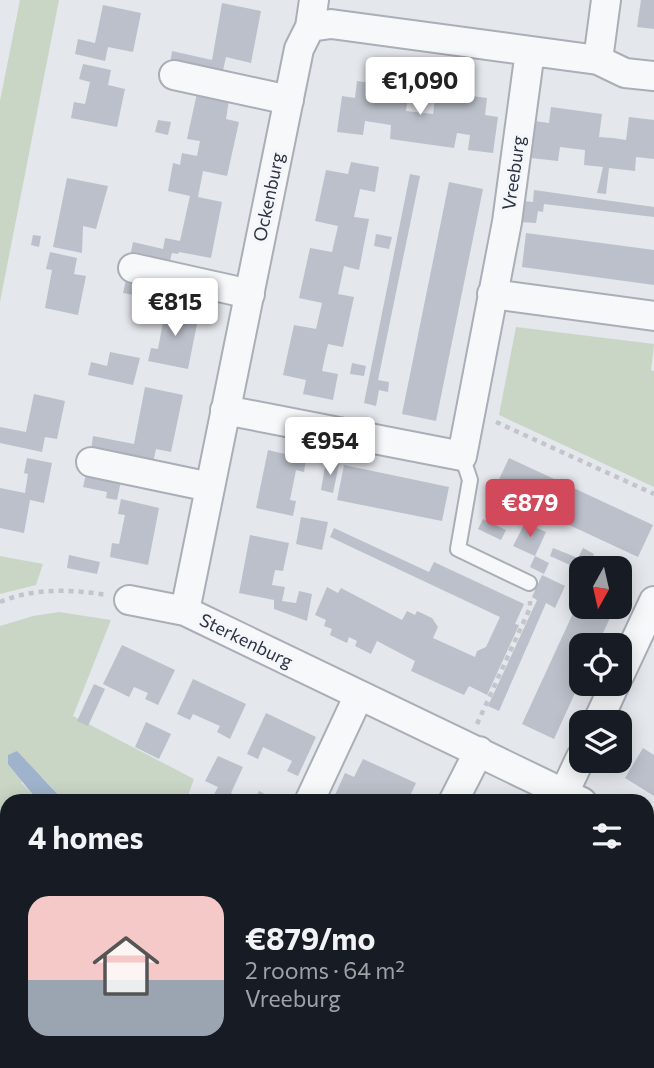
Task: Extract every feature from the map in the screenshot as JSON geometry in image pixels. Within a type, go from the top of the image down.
[{"type":"street","points":[[598,60],[606,0]]},
{"type":"street","points":[[312,13],[331,24],[598,60],[625,73],[654,76]]},
{"type":"street","name":"Ockenburg","points":[[185,611],[299,49],[312,13]]},
{"type":"street","name":"Vreeburg","points":[[462,456],[507,222],[530,51]]},
{"type":"street","points":[[174,75],[289,100]]},
{"type":"street","points":[[133,268],[250,294]]},
{"type":"street","points":[[492,293],[654,316]]},
{"type":"street","points":[[225,410],[462,456]]},
{"type":"street","points":[[91,462],[210,487]]},
{"type":"street","name":"Sterkenburg","points":[[129,600],[185,611],[569,794]]},
{"type":"street","points":[[632,648],[654,601]]},
{"type":"street","points":[[313,794],[359,695]]},
{"type":"street","points":[[457,794],[479,751]]},
{"type":"street","points":[[573,794],[578,773]]},
{"type":"lane","name":"Vreeburg","points":[[462,456],[470,480],[458,549],[529,583]]},
{"type":"path","points":[[470,411],[654,495]]},
{"type":"path","points":[[479,751],[477,723],[530,608],[529,583]]},
{"type":"path","points":[[0,603],[42,591],[82,591],[129,600]]},
{"type":"green space","points":[[20,0],[59,0],[0,302],[0,101]]},
{"type":"green space","points":[[516,327],[654,344],[651,370],[654,371],[654,487],[499,415]]},
{"type":"green space","points":[[0,556],[43,564],[36,585],[0,594]]},
{"type":"green space","points":[[59,612],[111,620],[73,716],[194,779],[189,794],[58,794],[42,777],[21,782],[32,794],[0,794],[0,626],[33,616]]},
{"type":"water","points":[[17,751],[57,794],[32,794],[8,764],[8,755]]},
{"type":"building","points":[[641,0],[654,0],[654,29],[637,27]]},
{"type":"building","points":[[222,3],[261,11],[251,63],[226,57],[222,75],[170,64],[172,51],[212,60]]},
{"type":"building","points":[[103,5],[141,13],[133,52],[108,47],[105,61],[75,54],[78,39],[95,43]]},
{"type":"building","points":[[83,64],[111,70],[108,85],[125,89],[117,127],[71,118],[74,102],[85,104],[90,82],[79,79]]},
{"type":"building","points":[[357,81],[409,88],[406,111],[433,114],[436,91],[487,98],[485,115],[498,117],[493,153],[468,150],[470,135],[457,133],[454,148],[390,139],[391,125],[365,121],[363,135],[337,132],[342,96],[355,98]]},
{"type":"building","points":[[197,93],[229,100],[226,119],[239,122],[227,176],[203,171],[198,197],[222,202],[211,258],[172,253],[169,265],[130,257],[133,242],[163,249],[165,238],[180,241],[190,196],[168,191],[173,163],[180,165],[182,153],[197,156],[200,141],[187,139]]},
{"type":"building","points":[[551,107],[602,114],[599,137],[626,140],[629,117],[654,120],[654,159],[636,157],[635,171],[609,168],[606,194],[597,193],[603,167],[584,165],[585,150],[560,147],[558,161],[531,158],[535,121],[549,123]]},
{"type":"building","points":[[158,120],[171,122],[168,135],[155,132]]},
{"type":"building","points":[[351,162],[379,167],[375,192],[360,189],[354,217],[369,219],[359,270],[344,266],[338,294],[354,297],[343,347],[328,344],[322,371],[338,374],[333,400],[303,394],[306,380],[283,375],[294,325],[316,329],[322,303],[299,298],[310,248],[332,252],[338,226],[315,221],[326,170],[348,174]]},
{"type":"building","points":[[410,174],[420,176],[378,380],[389,382],[388,392],[379,390],[376,406],[364,403]]},
{"type":"building","points":[[67,178],[108,186],[96,229],[83,226],[82,253],[53,247]]},
{"type":"building","points":[[449,182],[483,189],[436,421],[402,414]]},
{"type":"building","points":[[534,190],[654,207],[654,217],[544,204],[543,212],[538,211],[536,223],[520,222],[523,201],[533,202]]},
{"type":"building","points":[[526,233],[654,250],[654,285],[522,267]]},
{"type":"building","points":[[376,234],[392,237],[389,249],[374,246]]},
{"type":"building","points":[[33,235],[41,236],[39,247],[31,245]]},
{"type":"building","points":[[50,252],[77,258],[74,274],[86,276],[78,315],[45,308],[52,270],[46,269]]},
{"type":"building","points":[[126,280],[153,286],[151,298],[123,293]]},
{"type":"building","points":[[159,306],[199,314],[188,369],[148,361],[151,348],[158,349],[163,322],[156,321]]},
{"type":"building","points":[[110,352],[140,358],[133,385],[88,375],[91,362],[107,366]]},
{"type":"building","points":[[352,363],[366,366],[364,376],[350,374]]},
{"type":"building","points":[[145,387],[183,395],[171,452],[156,449],[153,463],[91,450],[93,436],[134,444]]},
{"type":"building","points":[[34,394],[65,401],[57,439],[45,437],[42,452],[0,443],[0,427],[26,432]]},
{"type":"building","points":[[268,450],[306,459],[304,472],[296,470],[290,500],[296,501],[293,516],[256,508]]},
{"type":"building","points":[[27,458],[52,463],[44,503],[30,500],[24,533],[0,528],[0,488],[25,493],[28,474],[24,473]]},
{"type":"building","points":[[509,458],[653,525],[638,557],[494,490]]},
{"type":"building","points":[[326,461],[339,464],[333,493],[321,490]]},
{"type":"building","points":[[344,465],[449,487],[442,521],[337,500]]},
{"type":"building","points":[[86,474],[121,481],[117,500],[106,498],[107,492],[83,487]]},
{"type":"building","points":[[121,499],[159,508],[148,565],[110,557],[112,543],[119,544],[125,515],[118,514]]},
{"type":"building","points":[[301,517],[328,522],[322,550],[296,544]]},
{"type":"building","points":[[483,519],[506,530],[501,540],[478,529]]},
{"type":"building","points":[[525,523],[546,532],[535,556],[513,546]]},
{"type":"building","points":[[334,528],[429,572],[434,562],[524,604],[515,624],[519,625],[487,695],[469,686],[464,695],[411,671],[415,661],[377,641],[371,654],[355,646],[357,641],[349,637],[347,643],[330,635],[332,629],[324,626],[326,620],[315,615],[327,587],[338,593],[341,588],[402,620],[407,611],[415,615],[417,611],[432,618],[438,627],[433,638],[475,657],[477,651],[486,647],[500,617],[330,537]]},
{"type":"building","points":[[250,535],[289,543],[283,571],[275,570],[272,585],[285,587],[282,601],[296,603],[299,591],[312,594],[307,621],[274,609],[274,600],[239,593]]},
{"type":"building","points":[[553,548],[573,556],[569,556],[569,565],[550,556]]},
{"type":"building","points":[[583,548],[594,554],[593,556],[579,556]]},
{"type":"building","points":[[69,555],[100,562],[97,574],[67,568]]},
{"type":"building","points":[[535,556],[549,563],[544,574],[530,567]]},
{"type":"building","points":[[542,575],[565,586],[555,608],[546,603],[499,711],[488,706],[537,600],[532,597]]},
{"type":"building","points":[[570,620],[609,620],[603,633],[569,633],[569,696],[574,696],[554,739],[522,724]]},
{"type":"building","points":[[122,645],[175,670],[158,705],[145,699],[148,693],[134,687],[129,697],[103,684]]},
{"type":"building","points":[[193,679],[246,704],[230,739],[217,732],[220,726],[193,714],[190,720],[177,714]]},
{"type":"building","points":[[94,684],[105,689],[88,726],[77,721]]},
{"type":"building","points":[[266,713],[316,737],[298,776],[287,771],[292,761],[263,747],[258,759],[247,754]]},
{"type":"building","points":[[146,722],[171,734],[159,759],[135,747]]},
{"type":"building","points":[[643,748],[654,755],[654,794],[625,778],[628,773],[632,773],[632,766]]},
{"type":"building","points":[[218,756],[243,767],[231,793],[233,794],[214,794],[218,787],[205,781]]},
{"type":"building","points":[[363,759],[416,783],[411,794],[335,794],[345,773],[354,777]]}]
